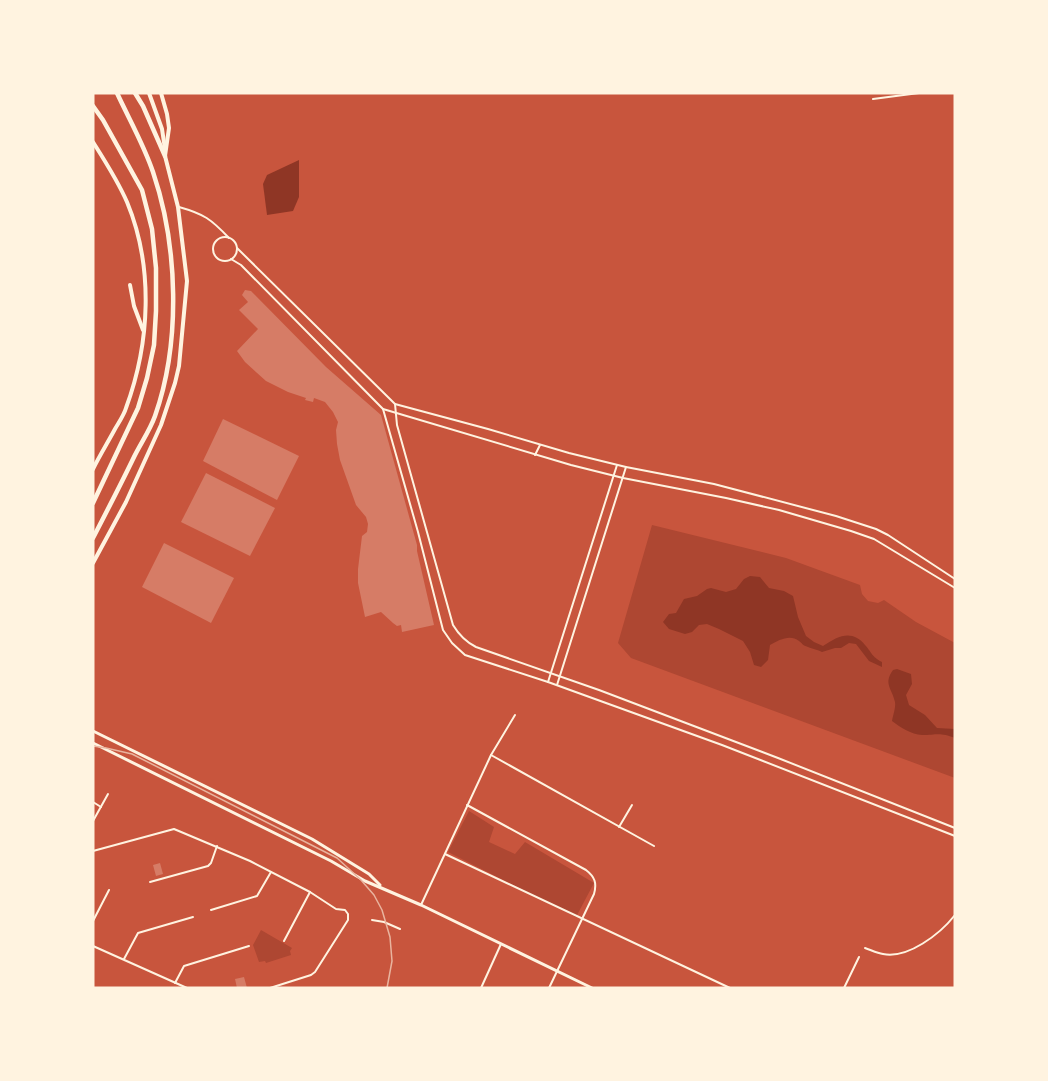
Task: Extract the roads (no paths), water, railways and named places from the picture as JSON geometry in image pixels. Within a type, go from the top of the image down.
[{"type":"highway","points":[[93,538],[154,417],[164,382],[172,325],[173,287],[164,213],[153,172],[117,93]]},
{"type":"highway","points":[[135,93],[165,156]]},
{"type":"highway","points":[[93,106],[142,190],[152,229],[156,268],[154,345],[147,378],[138,408],[93,503]]},
{"type":"main road","points":[[93,563],[126,502],[161,425],[175,383],[178,366],[187,281],[178,207],[165,156],[162,129],[149,93]]},
{"type":"main road","points":[[160,93],[169,128],[165,156]]},
{"type":"main road","points":[[93,142],[128,203],[144,266],[146,299],[144,334],[138,368],[126,410],[93,469]]},
{"type":"main road","points":[[130,285],[134,306],[144,334]]},
{"type":"street","points":[[873,99],[919,93]]},
{"type":"street","points":[[178,207],[205,216],[235,242],[237,253],[227,261],[217,257],[214,251],[219,239],[229,238]]},
{"type":"street","points":[[237,248],[395,404],[617,465],[714,484],[854,521],[888,535],[955,579]]},
{"type":"street","points":[[231,259],[241,265],[383,409],[614,476],[779,510],[851,531],[882,544],[955,588]]},
{"type":"street","points":[[395,404],[397,425],[453,625],[464,639],[476,647],[552,673],[778,758],[955,828]]},
{"type":"street","points":[[383,409],[442,627],[452,643],[465,655],[548,682],[955,836]]},
{"type":"street","points":[[536,455],[540,445]]},
{"type":"street","points":[[548,682],[617,465]]},
{"type":"street","points":[[557,686],[626,467]]},
{"type":"street","points":[[930,574],[935,566]]},
{"type":"street","points":[[421,905],[491,755],[514,715]]},
{"type":"street","points":[[93,731],[312,839],[369,874],[381,887]]},
{"type":"street","points":[[93,743],[331,861],[365,881],[421,905],[592,988]]},
{"type":"street","points":[[491,755],[654,846]]},
{"type":"street","points":[[775,766],[778,758]]},
{"type":"street","points":[[93,821],[108,794]]},
{"type":"street","points":[[93,802],[101,807]]},
{"type":"street","points":[[619,826],[632,805]]},
{"type":"street","points":[[467,806],[591,874],[595,879],[594,894],[584,919],[549,988]]},
{"type":"street","points":[[93,851],[174,829],[217,846],[310,892],[336,909],[345,910],[348,920],[315,972],[270,988]]},
{"type":"street","points":[[150,882],[208,866],[217,846]]},
{"type":"street","points":[[445,854],[730,988]]},
{"type":"street","points":[[211,910],[257,896],[271,872]]},
{"type":"street","points":[[93,921],[109,890]]},
{"type":"street","points":[[284,941],[310,892]]},
{"type":"street","points":[[865,948],[883,955],[907,952],[932,937],[955,915]]},
{"type":"street","points":[[123,959],[138,933],[193,917]]},
{"type":"street","points":[[372,920],[400,929]]},
{"type":"street","points":[[481,988],[501,944]]},
{"type":"street","points":[[93,946],[187,988]]},
{"type":"street","points":[[175,982],[184,966],[249,946]]},
{"type":"street","points":[[844,988],[859,957]]},
{"type":"railway","points":[[93,746],[132,754],[337,858],[374,895],[382,910],[390,937],[392,961],[387,988]]}]
